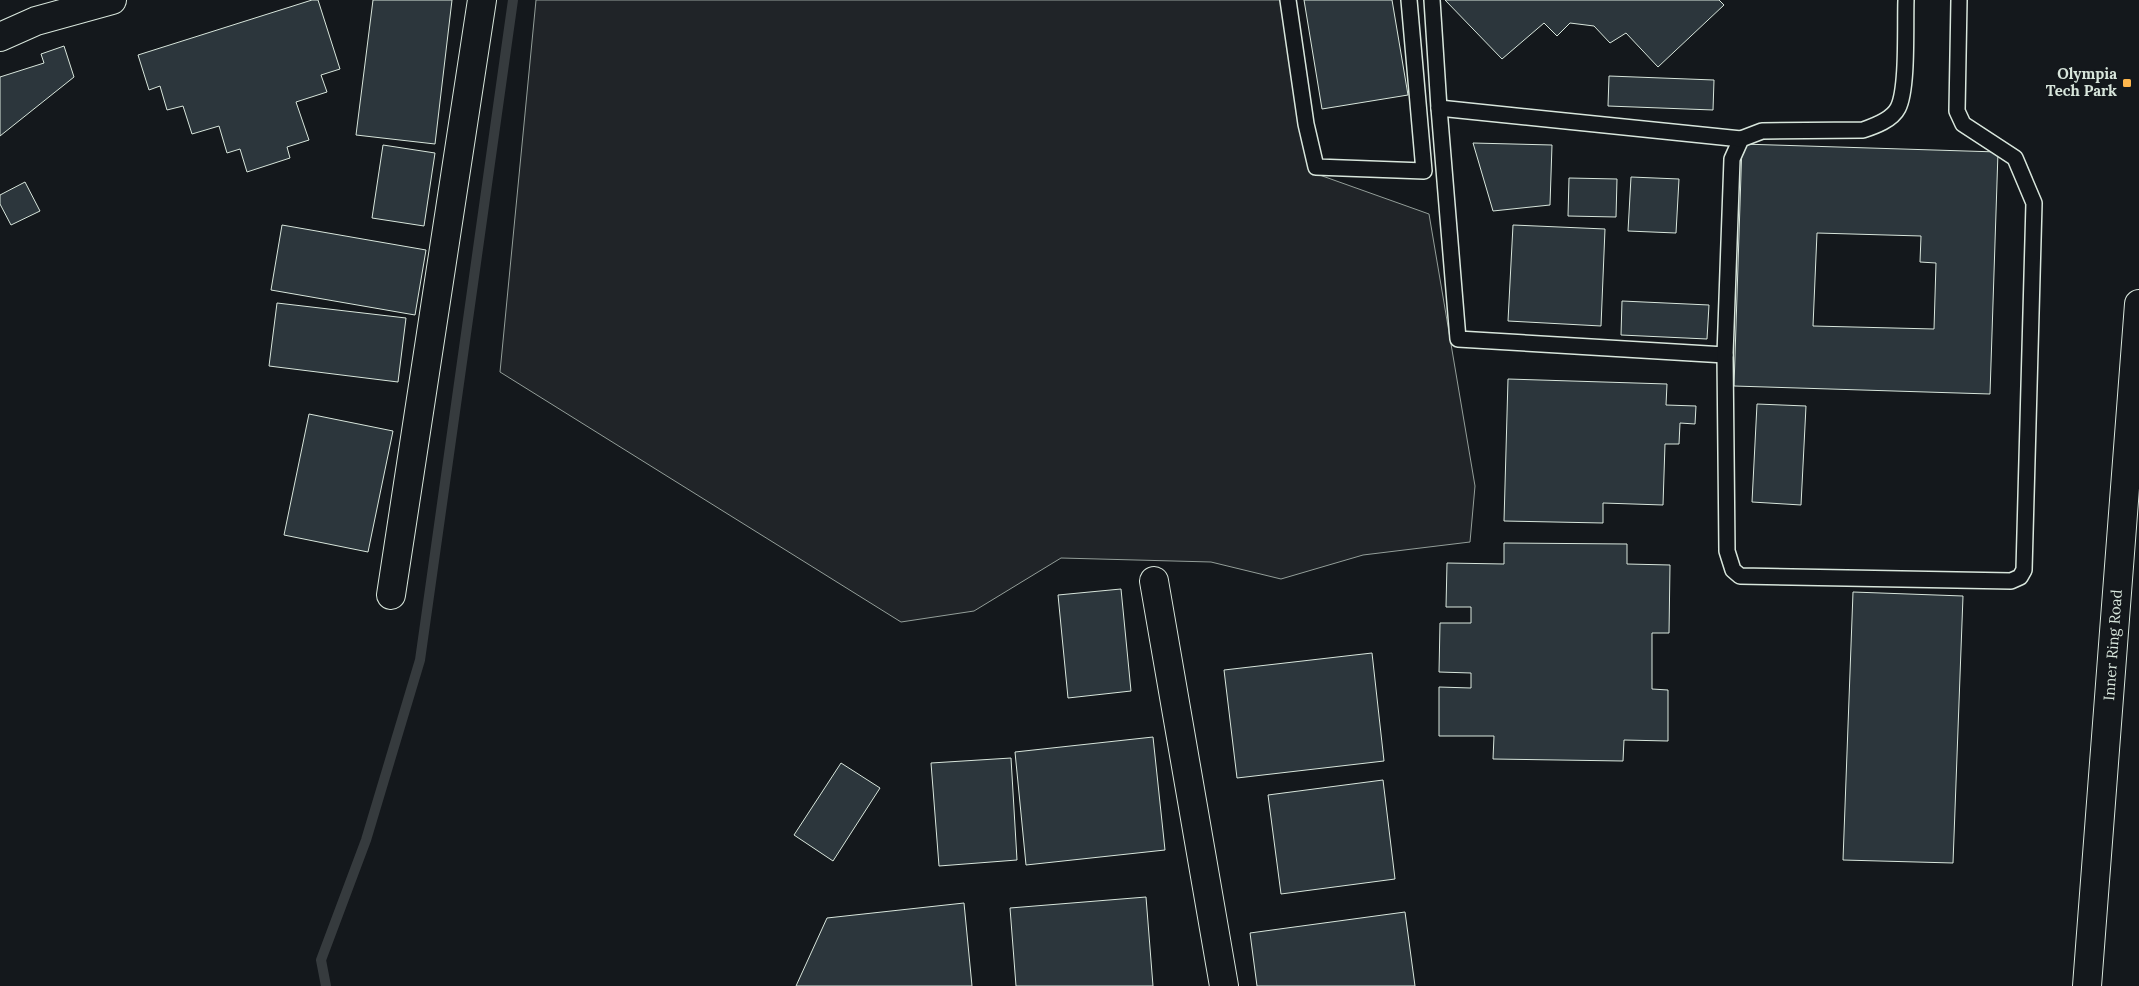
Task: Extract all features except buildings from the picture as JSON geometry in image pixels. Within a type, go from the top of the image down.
[{"type":"street","points":[[0,37],[36,21],[112,0]]},
{"type":"street","points":[[391,594],[482,0]]},
{"type":"street","name":"Inner Ring Road","points":[[2087,986],[2139,304]]},
{"type":"street","points":[[1154,581],[1224,986]]},
{"type":"lane","points":[[1288,0],[1306,124],[1316,167],[1424,171],[1408,0]]},
{"type":"lane","points":[[1432,0],[1458,339],[1725,355]]},
{"type":"lane","points":[[1439,108],[1741,139],[1762,131],[1863,130],[1886,120],[1898,109],[1903,94],[1906,0]]},
{"type":"lane","points":[[1741,139],[1732,159],[1725,355],[1727,551],[1733,570],[1740,576],[2011,581],[2020,576],[2024,570],[2034,203],[2015,158],[1963,124],[1957,111],[1958,0]]},
{"type":"shaded area","points":[[536,0],[1285,0],[1314,173],[1429,214],[1475,486],[1470,542],[1363,555],[1281,579],[1211,562],[1061,558],[974,611],[901,622],[500,372]]},
{"type":"waterway","points":[[326,986],[321,960],[366,840],[420,660],[513,0]]},
{"type":"place","name":"Olympia Tech Park","points":[[2127,83]]}]
